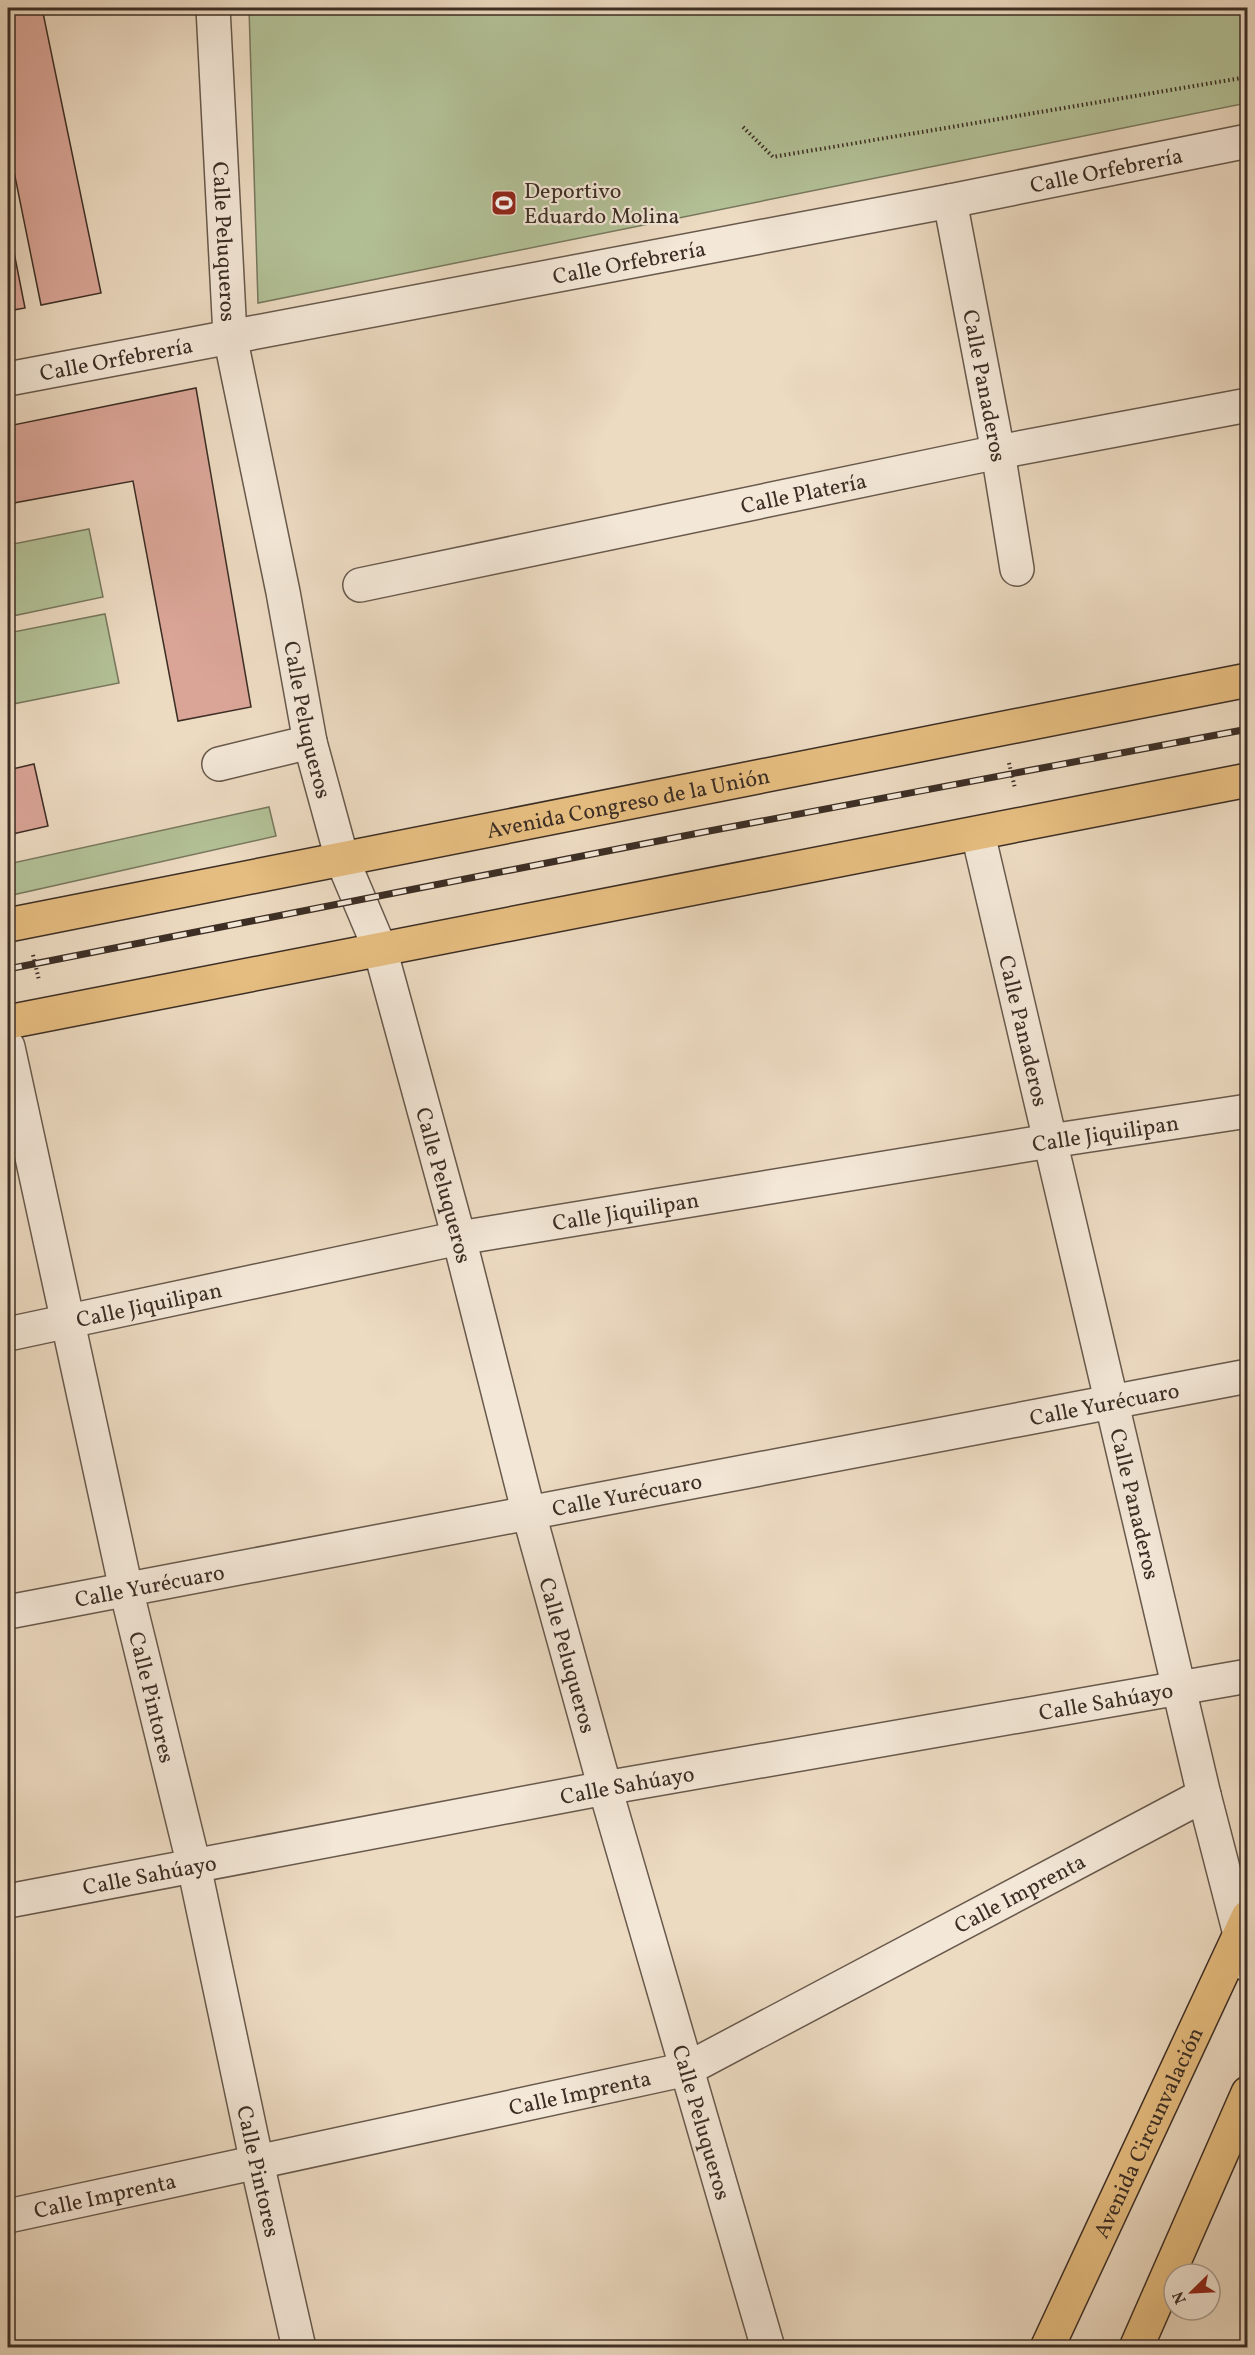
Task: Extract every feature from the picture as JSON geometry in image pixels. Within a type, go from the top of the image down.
[{"type":"main road","name":"Avenida Congreso de la Unión","points":[[16,923],[1248,680]]},
{"type":"main road","points":[[8,1022],[1248,780]]},
{"type":"main road","name":"Avenida Circunvalación","points":[[1047,2348],[1244,1924]]},
{"type":"main road","points":[[1136,2348],[1248,2092]]},
{"type":"street","name":"Calle Peluqueros","points":[[213,8],[230,336],[283,592],[310,742],[342,859],[380,949],[459,1238],[529,1514],[605,1788],[768,2348]]},
{"type":"street","name":"Calle Orfebrería","points":[[8,379],[950,201],[1248,141]]},
{"type":"street","name":"Calle Panaderos","points":[[950,201],[998,452],[1017,569]]},
{"type":"street","name":"Calle Platería","points":[[360,585],[998,452],[1248,405]]},
{"type":"street","points":[[219,764],[310,742]]},
{"type":"street","name":"Calle Panaderos","points":[[978,834],[1204,1795],[1244,1924],[1248,1965]]},
{"type":"street","name":"Calle Pintores","points":[[8,1047],[126,1589],[194,1866],[299,2348]]},
{"type":"street","name":"Calle Jiquilipan","points":[[8,1334],[459,1238],[1050,1141],[1248,1112]]},
{"type":"street","name":"Calle Yurécuaro","points":[[8,1612],[1248,1376]]},
{"type":"street","name":"Calle Sahúayo","points":[[8,1901],[605,1788],[1248,1676]]},
{"type":"street","name":"Calle Imprenta","points":[[8,2216],[687,2069],[1204,1795]]},
{"type":"path","points":[[743,127],[773,157],[1248,77]]},
{"type":"path","points":[[1000,728],[1024,824]]},
{"type":"path","points":[[16,923],[47,1013]]},
{"type":"green space","name":"Deportivo Eduardo Molina","points":[[249,8],[1247,8],[1247,103],[258,303]]},
{"type":"green space","points":[[89,529],[103,597],[8,617],[8,545]]},
{"type":"green space","points":[[105,614],[119,683],[8,705],[8,633]]},
{"type":"green space","points":[[269,807],[276,836],[8,896],[8,864]]},
{"type":"building","points":[[8,8],[42,8],[101,293],[41,305],[8,142]]},
{"type":"building","points":[[8,222],[25,308],[8,311]]},
{"type":"building","points":[[196,388],[251,707],[178,721],[133,481],[8,504],[8,426]]},
{"type":"building","points":[[34,764],[48,826],[8,835],[8,770]]},
{"type":"railway","points":[[8,969],[704,832],[1248,729]]},
{"type":"place","name":"Deportivo Eduardo Molina","points":[[504,203]]}]
